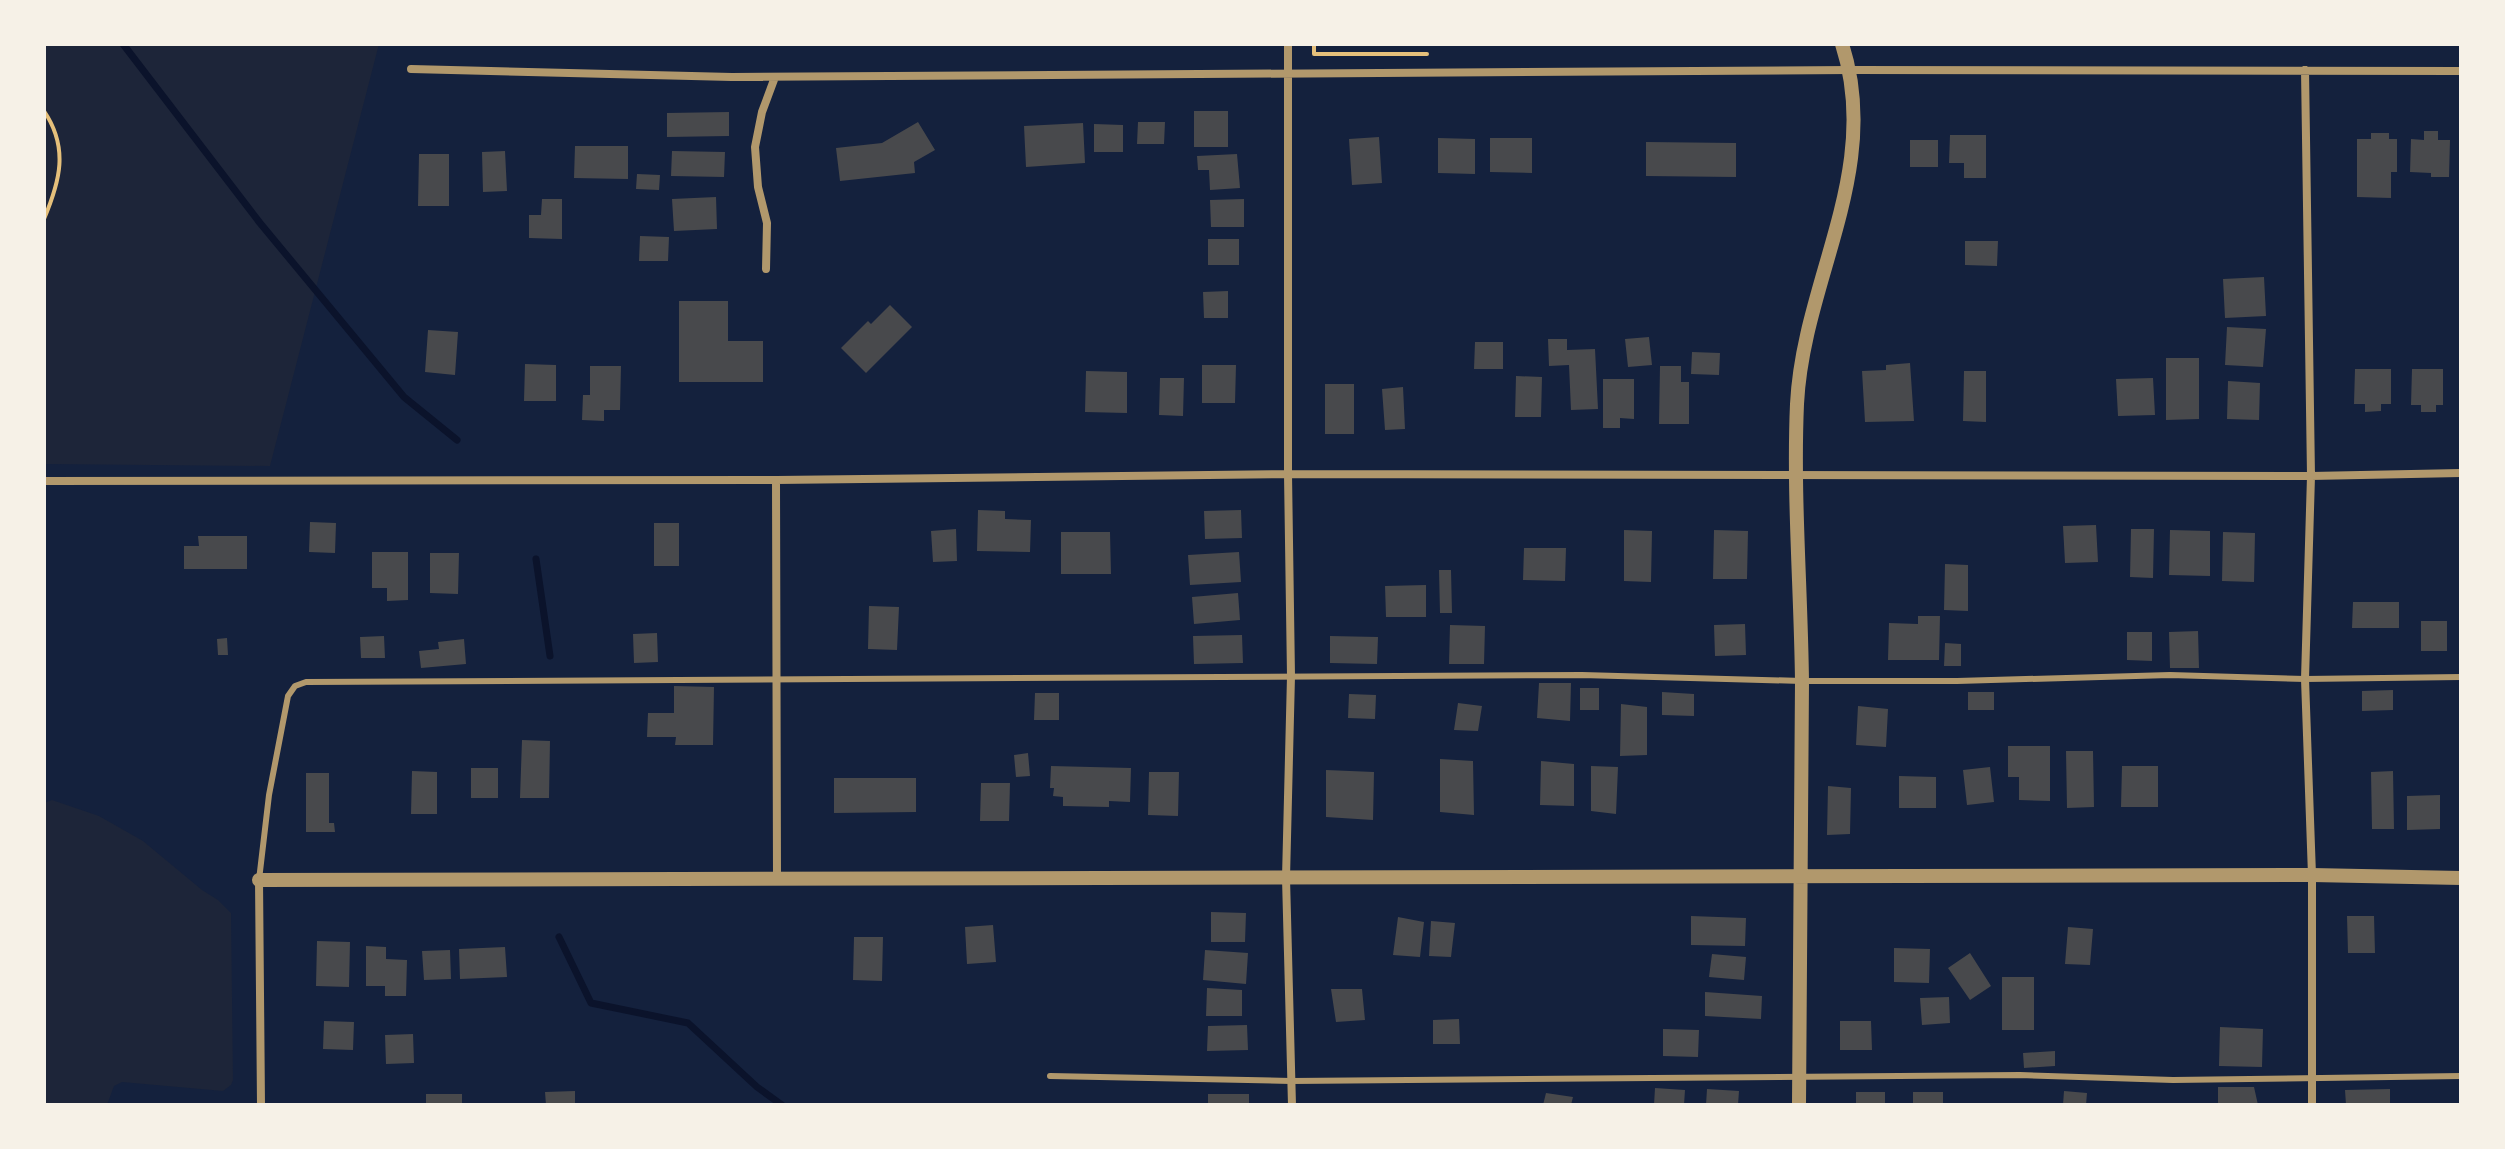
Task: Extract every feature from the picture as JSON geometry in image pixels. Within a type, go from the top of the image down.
[{"type":"street","points":[[1288,44],[1291,676],[1286,878],[1292,1105]]},
{"type":"street","points":[[1799,1105],[1802,681],[1797,403],[1806,332],[1836,237],[1850,174],[1855,119],[1850,70],[1842,44]]},
{"type":"street","points":[[411,69],[775,77],[1850,70],[2461,71]]},
{"type":"street","points":[[2305,70],[2311,476],[2305,679],[2312,875],[2312,1105]]},
{"type":"street","points":[[766,269],[767,223],[758,187],[755,147],[762,112],[775,77]]},
{"type":"street","points":[[44,481],[776,480],[1288,474],[2311,476],[2461,473]]},
{"type":"street","points":[[776,480],[777,880]]},
{"type":"street","points":[[261,1105],[259,880],[2312,875],[2461,878]]},
{"type":"lane","points":[[259,880],[269,795],[288,696],[301,683],[1582,675],[1802,681],[1957,681],[2170,675],[2305,679],[2461,677]]},
{"type":"lane","points":[[1050,1076],[1291,1081],[2020,1075],[2173,1080],[2461,1076]]},
{"type":"path","points":[[1314,44],[1314,54],[1434,54]]},
{"type":"path","points":[[44,111],[56,136],[60,160],[59,182],[44,219]]},
{"type":"shaded area","points":[[44,44],[379,44],[270,466],[44,464]]},
{"type":"shaded area","points":[[52,800],[99,816],[143,841],[231,913],[233,1080],[223,1091],[122,1082],[114,1086],[107,1105],[44,1105],[44,803]]},
{"type":"building","points":[[1194,111],[1228,111],[1228,147],[1194,147]]},
{"type":"building","points":[[729,112],[729,136],[667,137],[667,113]]},
{"type":"building","points":[[918,122],[935,150],[914,162],[915,173],[840,181],[836,148],[882,143]]},
{"type":"building","points":[[1138,122],[1165,122],[1164,144],[1137,144]]},
{"type":"building","points":[[1083,123],[1085,163],[1026,167],[1024,126]]},
{"type":"building","points":[[1094,124],[1123,125],[1123,152],[1094,152]]},
{"type":"building","points":[[2424,131],[2438,131],[2438,140],[2450,140],[2449,177],[2410,172],[2411,139],[2424,140]]},
{"type":"building","points":[[2371,133],[2389,133],[2389,139],[2397,139],[2397,172],[2391,172],[2391,198],[2357,197],[2357,139],[2371,139]]},
{"type":"building","points":[[1950,135],[1986,135],[1986,178],[1964,178],[1964,163],[1949,163]]},
{"type":"building","points":[[1379,137],[1382,183],[1352,185],[1349,139]]},
{"type":"building","points":[[1438,138],[1475,139],[1475,174],[1438,173]]},
{"type":"building","points":[[1490,138],[1532,138],[1532,173],[1490,172]]},
{"type":"building","points":[[1910,140],[1938,140],[1938,167],[1910,167]]},
{"type":"building","points":[[1646,142],[1736,143],[1736,177],[1646,176]]},
{"type":"building","points":[[575,146],[628,146],[628,179],[574,178]]},
{"type":"building","points":[[505,151],[507,191],[483,192],[482,152]]},
{"type":"building","points":[[672,151],[725,152],[724,177],[671,176]]},
{"type":"building","points":[[419,154],[449,154],[449,206],[418,206]]},
{"type":"building","points":[[1237,154],[1240,188],[1210,190],[1209,170],[1198,170],[1197,156]]},
{"type":"building","points":[[637,174],[660,175],[659,190],[636,189]]},
{"type":"building","points":[[716,197],[717,229],[674,231],[672,199]]},
{"type":"building","points":[[542,199],[562,199],[562,239],[529,238],[529,215],[541,215]]},
{"type":"building","points":[[1244,199],[1244,227],[1211,227],[1210,200]]},
{"type":"building","points":[[640,236],[669,237],[668,261],[639,261]]},
{"type":"building","points":[[1208,239],[1239,239],[1239,265],[1208,265]]},
{"type":"building","points":[[1965,241],[1998,241],[1997,266],[1965,265]]},
{"type":"building","points":[[2264,277],[2266,316],[2225,318],[2223,279]]},
{"type":"building","points":[[1228,291],[1228,318],[1204,318],[1203,292]]},
{"type":"building","points":[[679,301],[728,301],[728,341],[763,341],[763,382],[679,382]]},
{"type":"building","points":[[890,305],[912,327],[866,373],[841,348],[868,321],[871,324]]},
{"type":"building","points":[[2227,327],[2266,329],[2263,367],[2225,365]]},
{"type":"building","points":[[428,330],[458,332],[455,375],[425,372]]},
{"type":"building","points":[[1649,337],[1652,365],[1628,367],[1625,339]]},
{"type":"building","points":[[1548,339],[1567,339],[1567,350],[1595,349],[1598,409],[1571,410],[1569,365],[1549,366]]},
{"type":"building","points":[[1475,342],[1503,342],[1503,369],[1474,369]]},
{"type":"building","points":[[1692,352],[1720,353],[1719,375],[1691,374]]},
{"type":"building","points":[[2166,358],[2199,358],[2199,419],[2166,420]]},
{"type":"building","points":[[1910,363],[1914,421],[1865,422],[1862,371],[1886,370],[1886,365]]},
{"type":"building","points":[[525,364],[556,365],[556,401],[524,401]]},
{"type":"building","points":[[1202,365],[1236,365],[1235,403],[1202,403]]},
{"type":"building","points":[[590,366],[621,366],[620,410],[604,410],[604,421],[582,420],[583,395],[590,395]]},
{"type":"building","points":[[1660,366],[1681,366],[1681,382],[1689,382],[1689,424],[1659,424]]},
{"type":"building","points":[[2355,369],[2391,369],[2391,404],[2381,404],[2381,411],[2365,412],[2365,404],[2354,404]]},
{"type":"building","points":[[2412,369],[2443,369],[2443,405],[2436,405],[2436,412],[2421,412],[2421,405],[2411,405]]},
{"type":"building","points":[[1086,371],[1127,372],[1127,413],[1085,412]]},
{"type":"building","points":[[1964,371],[1986,371],[1986,422],[1963,421]]},
{"type":"building","points":[[1516,376],[1542,377],[1541,417],[1515,417]]},
{"type":"building","points":[[1160,378],[1184,378],[1183,416],[1159,415]]},
{"type":"building","points":[[2153,378],[2155,415],[2118,416],[2116,379]]},
{"type":"building","points":[[1603,379],[1634,379],[1634,419],[1620,418],[1620,428],[1603,428]]},
{"type":"building","points":[[2228,381],[2260,383],[2259,420],[2227,419]]},
{"type":"building","points":[[1325,384],[1354,384],[1354,434],[1325,434]]},
{"type":"building","points":[[1403,387],[1405,429],[1385,430],[1382,389]]},
{"type":"building","points":[[978,510],[1005,511],[1005,519],[1031,520],[1030,552],[977,551]]},
{"type":"building","points":[[1241,510],[1242,538],[1205,539],[1204,511]]},
{"type":"building","points":[[310,522],[336,523],[335,553],[309,552]]},
{"type":"building","points":[[654,523],[679,523],[679,566],[654,566]]},
{"type":"building","points":[[2096,525],[2098,562],[2065,563],[2063,526]]},
{"type":"building","points":[[956,529],[957,561],[933,562],[931,531]]},
{"type":"building","points":[[2131,529],[2154,529],[2153,578],[2130,577]]},
{"type":"building","points":[[1624,530],[1652,531],[1651,582],[1624,581]]},
{"type":"building","points":[[1714,530],[1748,531],[1747,579],[1713,579]]},
{"type":"building","points":[[2170,530],[2210,531],[2210,576],[2169,575]]},
{"type":"building","points":[[1061,532],[1110,532],[1111,574],[1061,574]]},
{"type":"building","points":[[2223,532],[2255,533],[2254,582],[2222,581]]},
{"type":"building","points":[[198,536],[247,536],[247,569],[184,569],[184,546],[199,546]]},
{"type":"building","points":[[1524,548],[1566,548],[1565,581],[1523,580]]},
{"type":"building","points":[[372,552],[408,552],[408,600],[387,601],[387,588],[372,588]]},
{"type":"building","points":[[1239,552],[1241,582],[1190,585],[1188,555]]},
{"type":"building","points":[[430,553],[459,553],[458,594],[430,593]]},
{"type":"building","points":[[1945,564],[1968,565],[1968,611],[1944,610]]},
{"type":"building","points":[[1439,570],[1451,570],[1452,613],[1440,613]]},
{"type":"building","points":[[1426,585],[1426,617],[1386,617],[1385,586]]},
{"type":"building","points":[[1238,593],[1240,620],[1194,624],[1192,597]]},
{"type":"building","points":[[2353,602],[2399,602],[2399,628],[2352,628]]},
{"type":"building","points":[[869,606],[899,607],[897,650],[868,649]]},
{"type":"building","points":[[1918,616],[1940,616],[1939,660],[1888,660],[1889,623],[1918,624]]},
{"type":"building","points":[[2421,621],[2447,621],[2447,651],[2421,651]]},
{"type":"building","points":[[1745,624],[1746,655],[1715,656],[1714,625]]},
{"type":"building","points":[[1450,625],[1485,626],[1484,664],[1449,664]]},
{"type":"building","points":[[2198,631],[2199,668],[2170,668],[2169,632]]},
{"type":"building","points":[[2127,632],[2152,632],[2152,661],[2127,660]]},
{"type":"building","points":[[657,633],[658,662],[634,663],[633,634]]},
{"type":"building","points":[[1242,635],[1243,663],[1194,664],[1193,636]]},
{"type":"building","points":[[384,636],[385,658],[361,658],[360,637]]},
{"type":"building","points":[[1330,636],[1378,637],[1377,664],[1330,663]]},
{"type":"building","points":[[227,638],[228,655],[218,655],[217,639]]},
{"type":"building","points":[[464,639],[466,664],[421,668],[419,651],[439,649],[438,642]]},
{"type":"building","points":[[1945,643],[1961,644],[1961,666],[1944,666]]},
{"type":"building","points":[[1539,683],[1571,683],[1570,721],[1537,718]]},
{"type":"building","points":[[674,686],[714,687],[713,745],[675,745],[676,737],[647,737],[648,713],[674,713]]},
{"type":"building","points":[[1580,688],[1599,688],[1599,710],[1580,710]]},
{"type":"building","points":[[2393,690],[2393,710],[2362,711],[2362,691]]},
{"type":"building","points":[[1662,692],[1694,694],[1694,716],[1662,715]]},
{"type":"building","points":[[1968,692],[1994,692],[1994,710],[1968,710]]},
{"type":"building","points":[[1035,693],[1059,693],[1059,720],[1034,720]]},
{"type":"building","points":[[1349,694],[1376,695],[1375,719],[1348,718]]},
{"type":"building","points":[[1458,703],[1482,706],[1478,731],[1454,730]]},
{"type":"building","points":[[1621,704],[1647,707],[1647,755],[1620,756]]},
{"type":"building","points":[[1858,706],[1888,709],[1886,747],[1856,745]]},
{"type":"building","points":[[522,740],[550,741],[549,798],[520,798]]},
{"type":"building","points":[[2008,746],[2050,746],[2050,801],[2019,800],[2019,777],[2008,777]]},
{"type":"building","points":[[2066,751],[2093,751],[2094,807],[2067,808]]},
{"type":"building","points":[[1028,753],[1030,776],[1016,777],[1014,755]]},
{"type":"building","points":[[1440,759],[1473,761],[1474,815],[1440,812]]},
{"type":"building","points":[[1541,761],[1574,764],[1574,806],[1540,805]]},
{"type":"building","points":[[1051,766],[1131,768],[1130,802],[1109,801],[1109,807],[1063,806],[1063,797],[1053,796],[1054,788],[1050,788]]},
{"type":"building","points":[[1591,766],[1618,767],[1616,814],[1591,811]]},
{"type":"building","points":[[2122,766],[2158,766],[2158,807],[2121,807]]},
{"type":"building","points":[[1990,767],[1994,802],[1967,805],[1963,770]]},
{"type":"building","points":[[471,768],[498,768],[498,798],[471,798]]},
{"type":"building","points":[[1326,770],[1374,772],[1373,820],[1326,817]]},
{"type":"building","points":[[412,771],[437,772],[437,814],[411,814]]},
{"type":"building","points":[[2393,771],[2394,829],[2372,829],[2371,772]]},
{"type":"building","points":[[1149,772],[1179,772],[1178,816],[1148,815]]},
{"type":"building","points":[[306,773],[329,773],[329,823],[334,823],[335,832],[306,832]]},
{"type":"building","points":[[1899,776],[1936,777],[1936,808],[1899,808]]},
{"type":"building","points":[[834,778],[916,778],[916,812],[834,813]]},
{"type":"building","points":[[981,783],[1010,783],[1009,821],[980,821]]},
{"type":"building","points":[[1828,786],[1851,788],[1850,834],[1827,835]]},
{"type":"building","points":[[2440,795],[2440,829],[2407,830],[2407,796]]},
{"type":"building","points":[[1211,912],[1246,913],[1245,942],[1211,942]]},
{"type":"building","points":[[1691,916],[1746,918],[1745,946],[1691,945]]},
{"type":"building","points":[[2347,916],[2374,916],[2375,953],[2348,953]]},
{"type":"building","points":[[1398,917],[1424,922],[1420,957],[1393,955]]},
{"type":"building","points":[[1431,921],[1455,923],[1451,957],[1429,956]]},
{"type":"building","points":[[993,925],[996,962],[967,964],[965,927]]},
{"type":"building","points":[[2068,927],[2093,929],[2090,965],[2065,964]]},
{"type":"building","points":[[854,937],[883,937],[882,981],[853,980]]},
{"type":"building","points":[[317,941],[350,942],[349,987],[316,986]]},
{"type":"building","points":[[366,946],[386,947],[386,959],[407,960],[406,996],[385,996],[385,986],[366,986]]},
{"type":"building","points":[[505,947],[507,977],[460,979],[459,949]]},
{"type":"building","points":[[1894,948],[1930,949],[1929,983],[1894,982]]},
{"type":"building","points":[[450,950],[451,979],[424,980],[422,951]]},
{"type":"building","points":[[1205,950],[1248,953],[1246,984],[1203,980]]},
{"type":"building","points":[[1970,953],[1991,986],[1970,1000],[1948,968]]},
{"type":"building","points":[[1712,954],[1746,957],[1744,980],[1709,977]]},
{"type":"building","points":[[2002,977],[2034,977],[2034,1030],[2002,1030]]},
{"type":"building","points":[[1207,988],[1242,990],[1242,1016],[1206,1016]]},
{"type":"building","points":[[1331,989],[1362,989],[1365,1020],[1336,1022]]},
{"type":"building","points":[[1705,992],[1762,996],[1761,1019],[1705,1016]]},
{"type":"building","points":[[1949,997],[1950,1023],[1922,1025],[1920,998]]},
{"type":"building","points":[[1459,1019],[1460,1044],[1433,1044],[1433,1020]]},
{"type":"building","points":[[324,1021],[354,1022],[353,1050],[323,1049]]},
{"type":"building","points":[[1840,1021],[1871,1021],[1872,1050],[1840,1050]]},
{"type":"building","points":[[1247,1025],[1248,1050],[1207,1051],[1208,1026]]},
{"type":"building","points":[[2220,1027],[2263,1029],[2262,1067],[2219,1066]]},
{"type":"building","points":[[1663,1029],[1699,1030],[1698,1057],[1663,1056]]},
{"type":"building","points":[[413,1034],[414,1063],[386,1064],[385,1035]]},
{"type":"building","points":[[2055,1051],[2055,1066],[2024,1068],[2023,1053]]},
{"type":"building","points":[[2218,1087],[2254,1087],[2258,1105],[2218,1105]]},
{"type":"building","points":[[1655,1088],[1685,1090],[1684,1105],[1654,1105]]},
{"type":"building","points":[[1707,1089],[1739,1091],[1738,1105],[1706,1105]]},
{"type":"building","points":[[2390,1089],[2390,1105],[2346,1105],[2345,1090]]},
{"type":"building","points":[[575,1091],[575,1105],[546,1105],[545,1092]]},
{"type":"building","points":[[2064,1091],[2087,1093],[2086,1105],[2063,1105]]},
{"type":"building","points":[[1856,1092],[1885,1092],[1885,1105],[1856,1105]]},
{"type":"building","points":[[1913,1092],[1943,1092],[1943,1105],[1913,1105]]},
{"type":"building","points":[[1546,1093],[1573,1097],[1571,1105],[1543,1105]]},
{"type":"building","points":[[426,1094],[462,1094],[462,1105],[426,1105]]},
{"type":"building","points":[[1208,1094],[1249,1094],[1249,1105],[1208,1105]]},
{"type":"waterway","points":[[123,44],[260,223],[404,397],[457,440]]},
{"type":"waterway","points":[[536,559],[550,656]]},
{"type":"waterway","points":[[559,937],[591,1003],[688,1023],[757,1087],[782,1105]]}]
